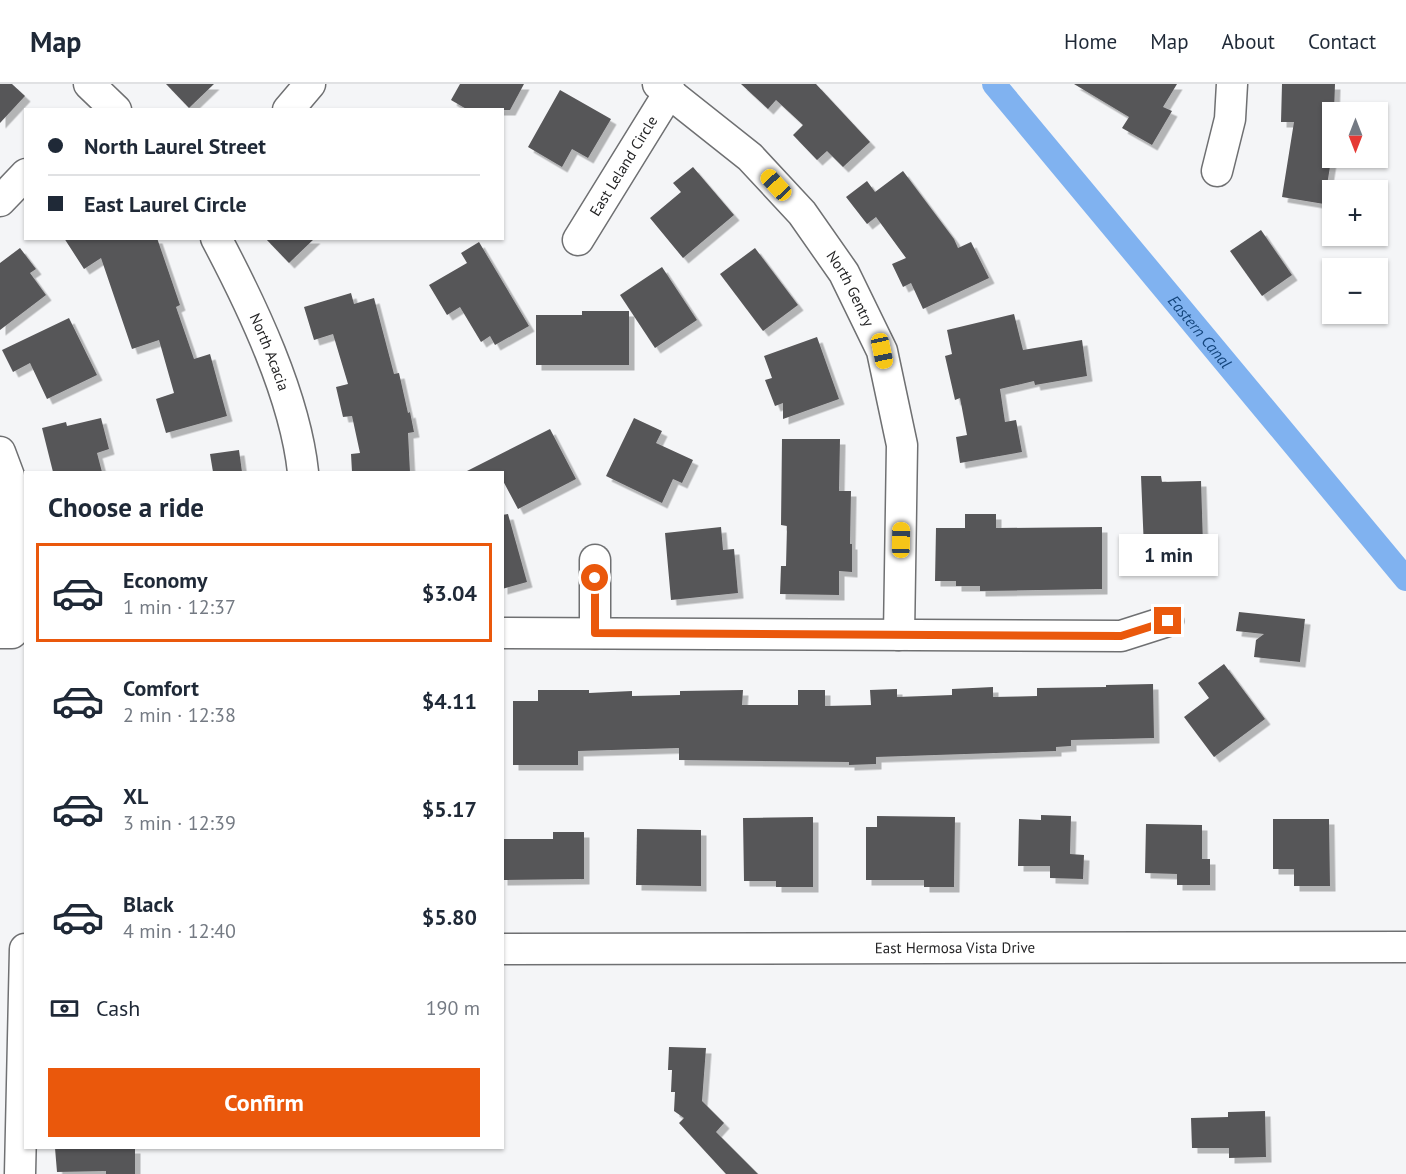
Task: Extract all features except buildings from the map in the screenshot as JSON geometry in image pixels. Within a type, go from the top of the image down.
[{"type":"street","points":[[290,108],[310,84]]},
{"type":"street","points":[[1217,171],[1230,119],[1232,84]]},
{"type":"street","name":"East Leland Circle","points":[[578,240],[664,88]]},
{"type":"street","name":"North Gentry","points":[[664,88],[750,157],[802,213],[844,273],[882,351],[902,445],[899,634]]},
{"type":"street","points":[[0,201],[24,176]]},
{"type":"street","name":"North Acacia","points":[[217,240],[245,293],[278,376],[300,446],[303,471]]},
{"type":"street","points":[[0,452],[9,476],[14,556],[6,633]]},
{"type":"street","points":[[595,560],[595,633]]},
{"type":"street","points":[[504,633],[1121,636],[1168,621]]},
{"type":"street","name":"East Hermosa Vista Drive","points":[[504,949],[1406,947]]},
{"type":"street","points":[[0,950],[24,950]]},
{"type":"street","points":[[20,1174],[24,995]]},
{"type":"waterway","name":"Eastern Canal","points":[[994,84],[1406,579]]},
{"type":"route","points":[[595,578],[595,633],[1121,636],[1168,621]]}]
